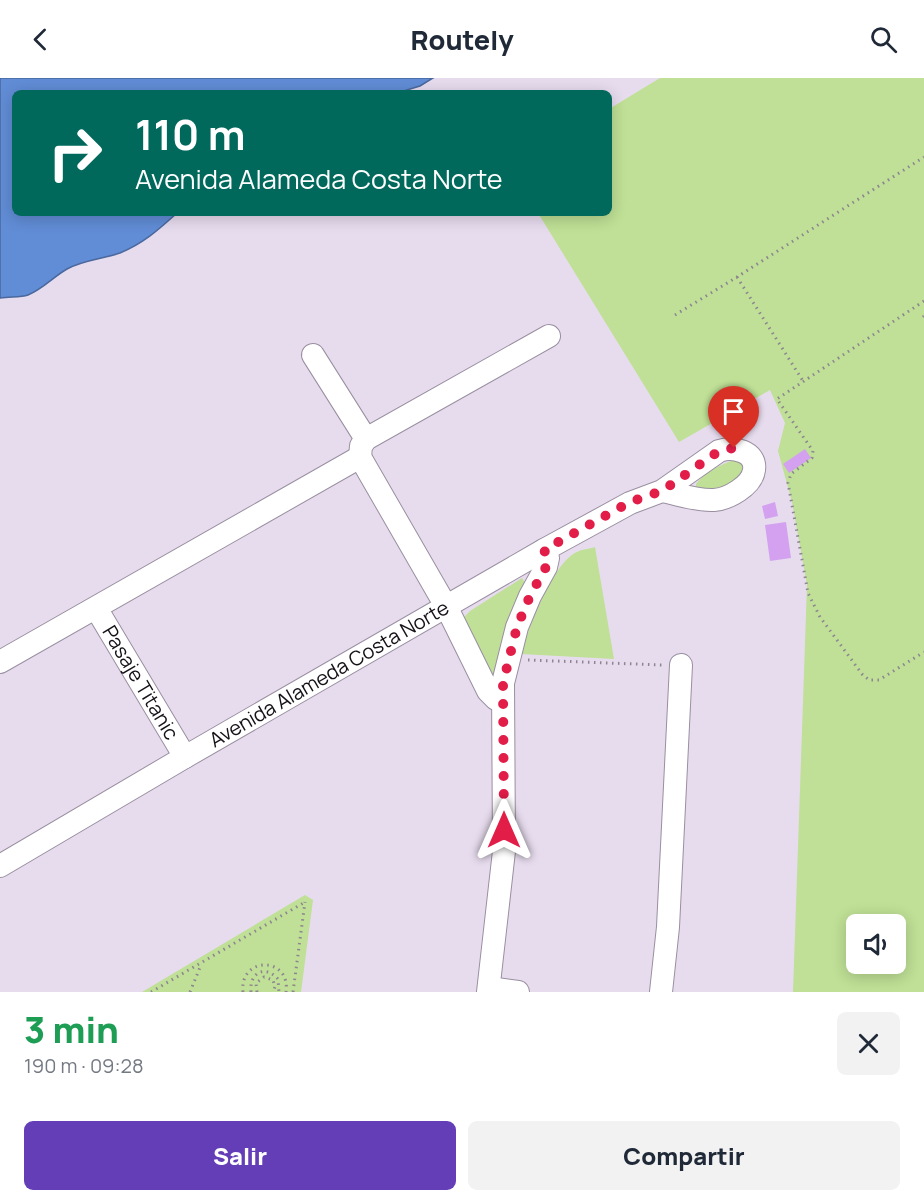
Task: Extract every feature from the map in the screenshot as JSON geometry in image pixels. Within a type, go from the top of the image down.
[{"type":"street","points":[[0,662],[96,608],[549,336]]},
{"type":"street","points":[[313,355],[447,608],[488,691],[503,702]]},
{"type":"street","name":"Avenida Alameda Costa Norte","points":[[0,866],[544,550],[630,502],[662,491]]},
{"type":"street","points":[[518,992],[488,990],[504,851],[503,683],[517,627],[546,567],[548,558],[544,550]]},
{"type":"street","name":"Pasaje Titanic","points":[[96,608],[185,757]]},
{"type":"street","points":[[661,992],[668,927],[681,665]]},
{"type":"path","points":[[675,315],[924,157]]},
{"type":"path","points":[[737,277],[803,381]]},
{"type":"path","points":[[924,301],[777,399],[813,451],[812,458],[791,474],[788,483],[808,593],[820,616],[862,674],[869,680],[879,680],[924,652]]},
{"type":"path","points":[[508,659],[681,665]]},
{"type":"path","points":[[151,992],[305,902],[293,991],[280,990],[275,975],[267,972],[258,974],[251,992]]},
{"type":"path","points":[[190,992],[201,963]]},
{"type":"path","points":[[243,992],[243,983],[250,970],[257,966],[268,965],[279,969],[284,975],[286,991]]},
{"type":"path","points":[[266,977],[268,965]]},
{"type":"path","points":[[243,983],[253,984],[266,977]]},
{"type":"path","points":[[266,977],[274,983],[273,992]]},
{"type":"path","points":[[253,984],[256,992]]},
{"type":"green space","points":[[660,78],[924,78],[924,992],[793,992],[807,585],[792,502],[778,451],[785,423],[770,390],[679,442],[540,216],[612,216],[612,107]]},
{"type":"green space","points":[[734,460],[743,463],[742,475],[718,493],[696,488],[699,480],[708,473]]},
{"type":"green space","points":[[595,547],[614,659],[521,654],[529,629],[559,569],[568,558],[577,552]]},
{"type":"green space","points":[[522,578],[525,583],[505,629],[494,682],[463,623],[470,611]]},
{"type":"green space","points":[[305,895],[313,900],[301,992],[142,992]]},
{"type":"water","points":[[0,78],[433,78],[420,86],[407,90],[12,90],[12,216],[173,216],[150,236],[129,249],[73,266],[28,295],[0,298]]},
{"type":"building","points":[[805,449],[811,458],[789,473],[783,464]]},
{"type":"building","points":[[775,502],[778,516],[765,519],[762,506]]},
{"type":"building","points":[[786,522],[791,558],[770,561],[765,525]]},
{"type":"route","points":[[504,830],[503,683],[517,627],[546,567],[548,558],[544,550],[630,502],[662,491],[719,451],[734,448]]}]
